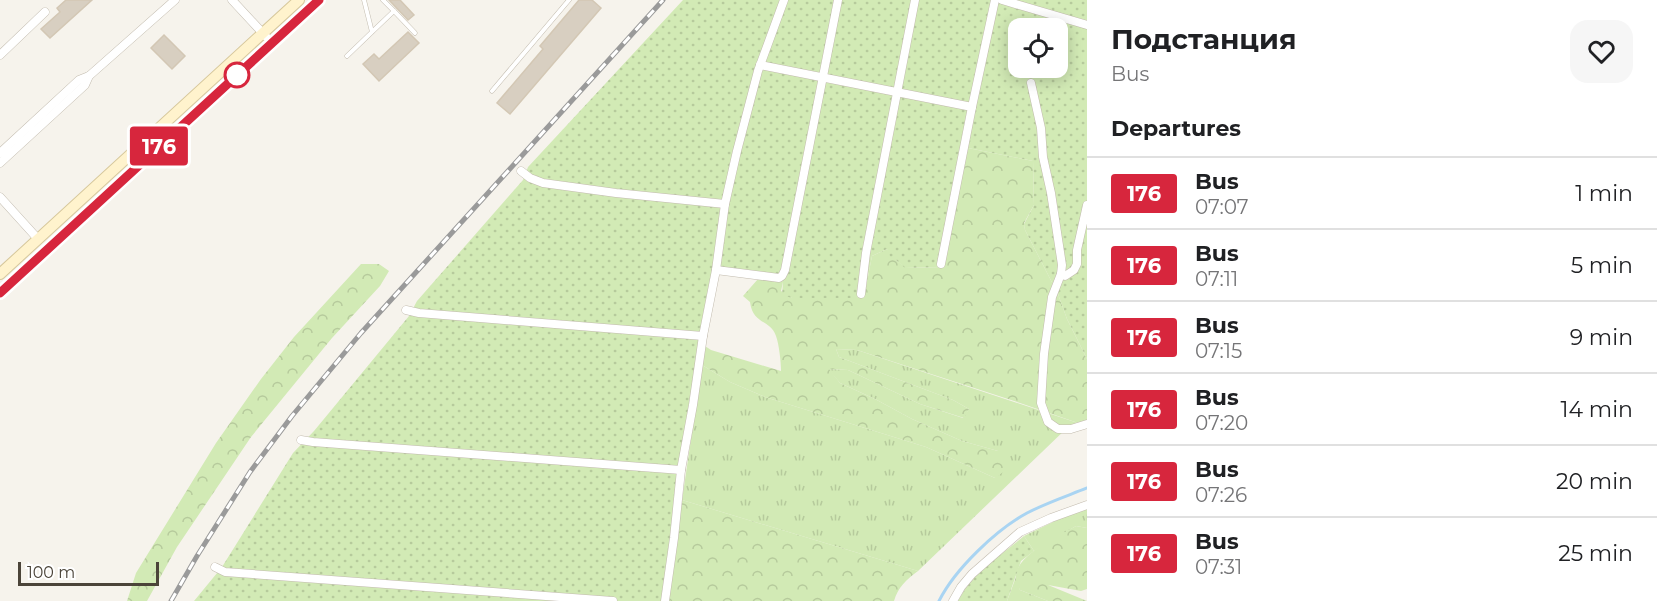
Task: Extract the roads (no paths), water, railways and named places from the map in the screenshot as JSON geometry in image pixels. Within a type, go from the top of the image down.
[{"type":"main road","points":[[0,274],[299,0]]},
{"type":"main road","points":[[0,292],[319,0]]},
{"type":"street","points":[[0,153],[79,80],[89,76],[174,0]]},
{"type":"street","points":[[232,0],[272,43]]},
{"type":"street","points":[[665,601],[681,470],[716,270],[725,204],[760,65],[783,0]]},
{"type":"street","points":[[716,270],[779,278],[785,270],[838,0]]},
{"type":"street","points":[[861,294],[866,253],[915,0]]},
{"type":"street","points":[[941,264],[995,0]]},
{"type":"street","points":[[1002,0],[1087,25]]},
{"type":"street","points":[[0,55],[45,12]]},
{"type":"street","points":[[760,65],[972,106]]},
{"type":"street","points":[[0,163],[85,84],[89,76]]},
{"type":"street","points":[[1031,83],[1041,128],[1043,157],[1062,265],[1052,297],[1044,354],[1041,403],[1048,422],[1058,429],[1071,429],[1087,424]]},
{"type":"street","points":[[521,171],[530,178],[543,183],[616,194],[725,204]]},
{"type":"street","points":[[0,197],[38,239]]},
{"type":"street","points":[[1060,274],[1065,276],[1074,270],[1077,264],[1077,250],[1084,240],[1087,206]]},
{"type":"street","points":[[406,310],[419,313],[703,336]]},
{"type":"street","points":[[301,440],[681,470]]},
{"type":"street","points":[[953,601],[972,574],[1020,532],[1087,505]]},
{"type":"street","points":[[215,567],[225,572],[613,601]]},
{"type":"lane","points":[[364,0],[372,32]]},
{"type":"lane","points":[[383,0],[415,33]]},
{"type":"lane","points":[[492,91],[569,0]]},
{"type":"lane","points":[[347,56],[394,11]]},
{"type":"waterway","points":[[939,601],[955,576],[977,551],[1002,529],[1034,509],[1087,488]]},
{"type":"railway","points":[[171,601],[250,472],[292,416],[361,333],[663,0]]}]
